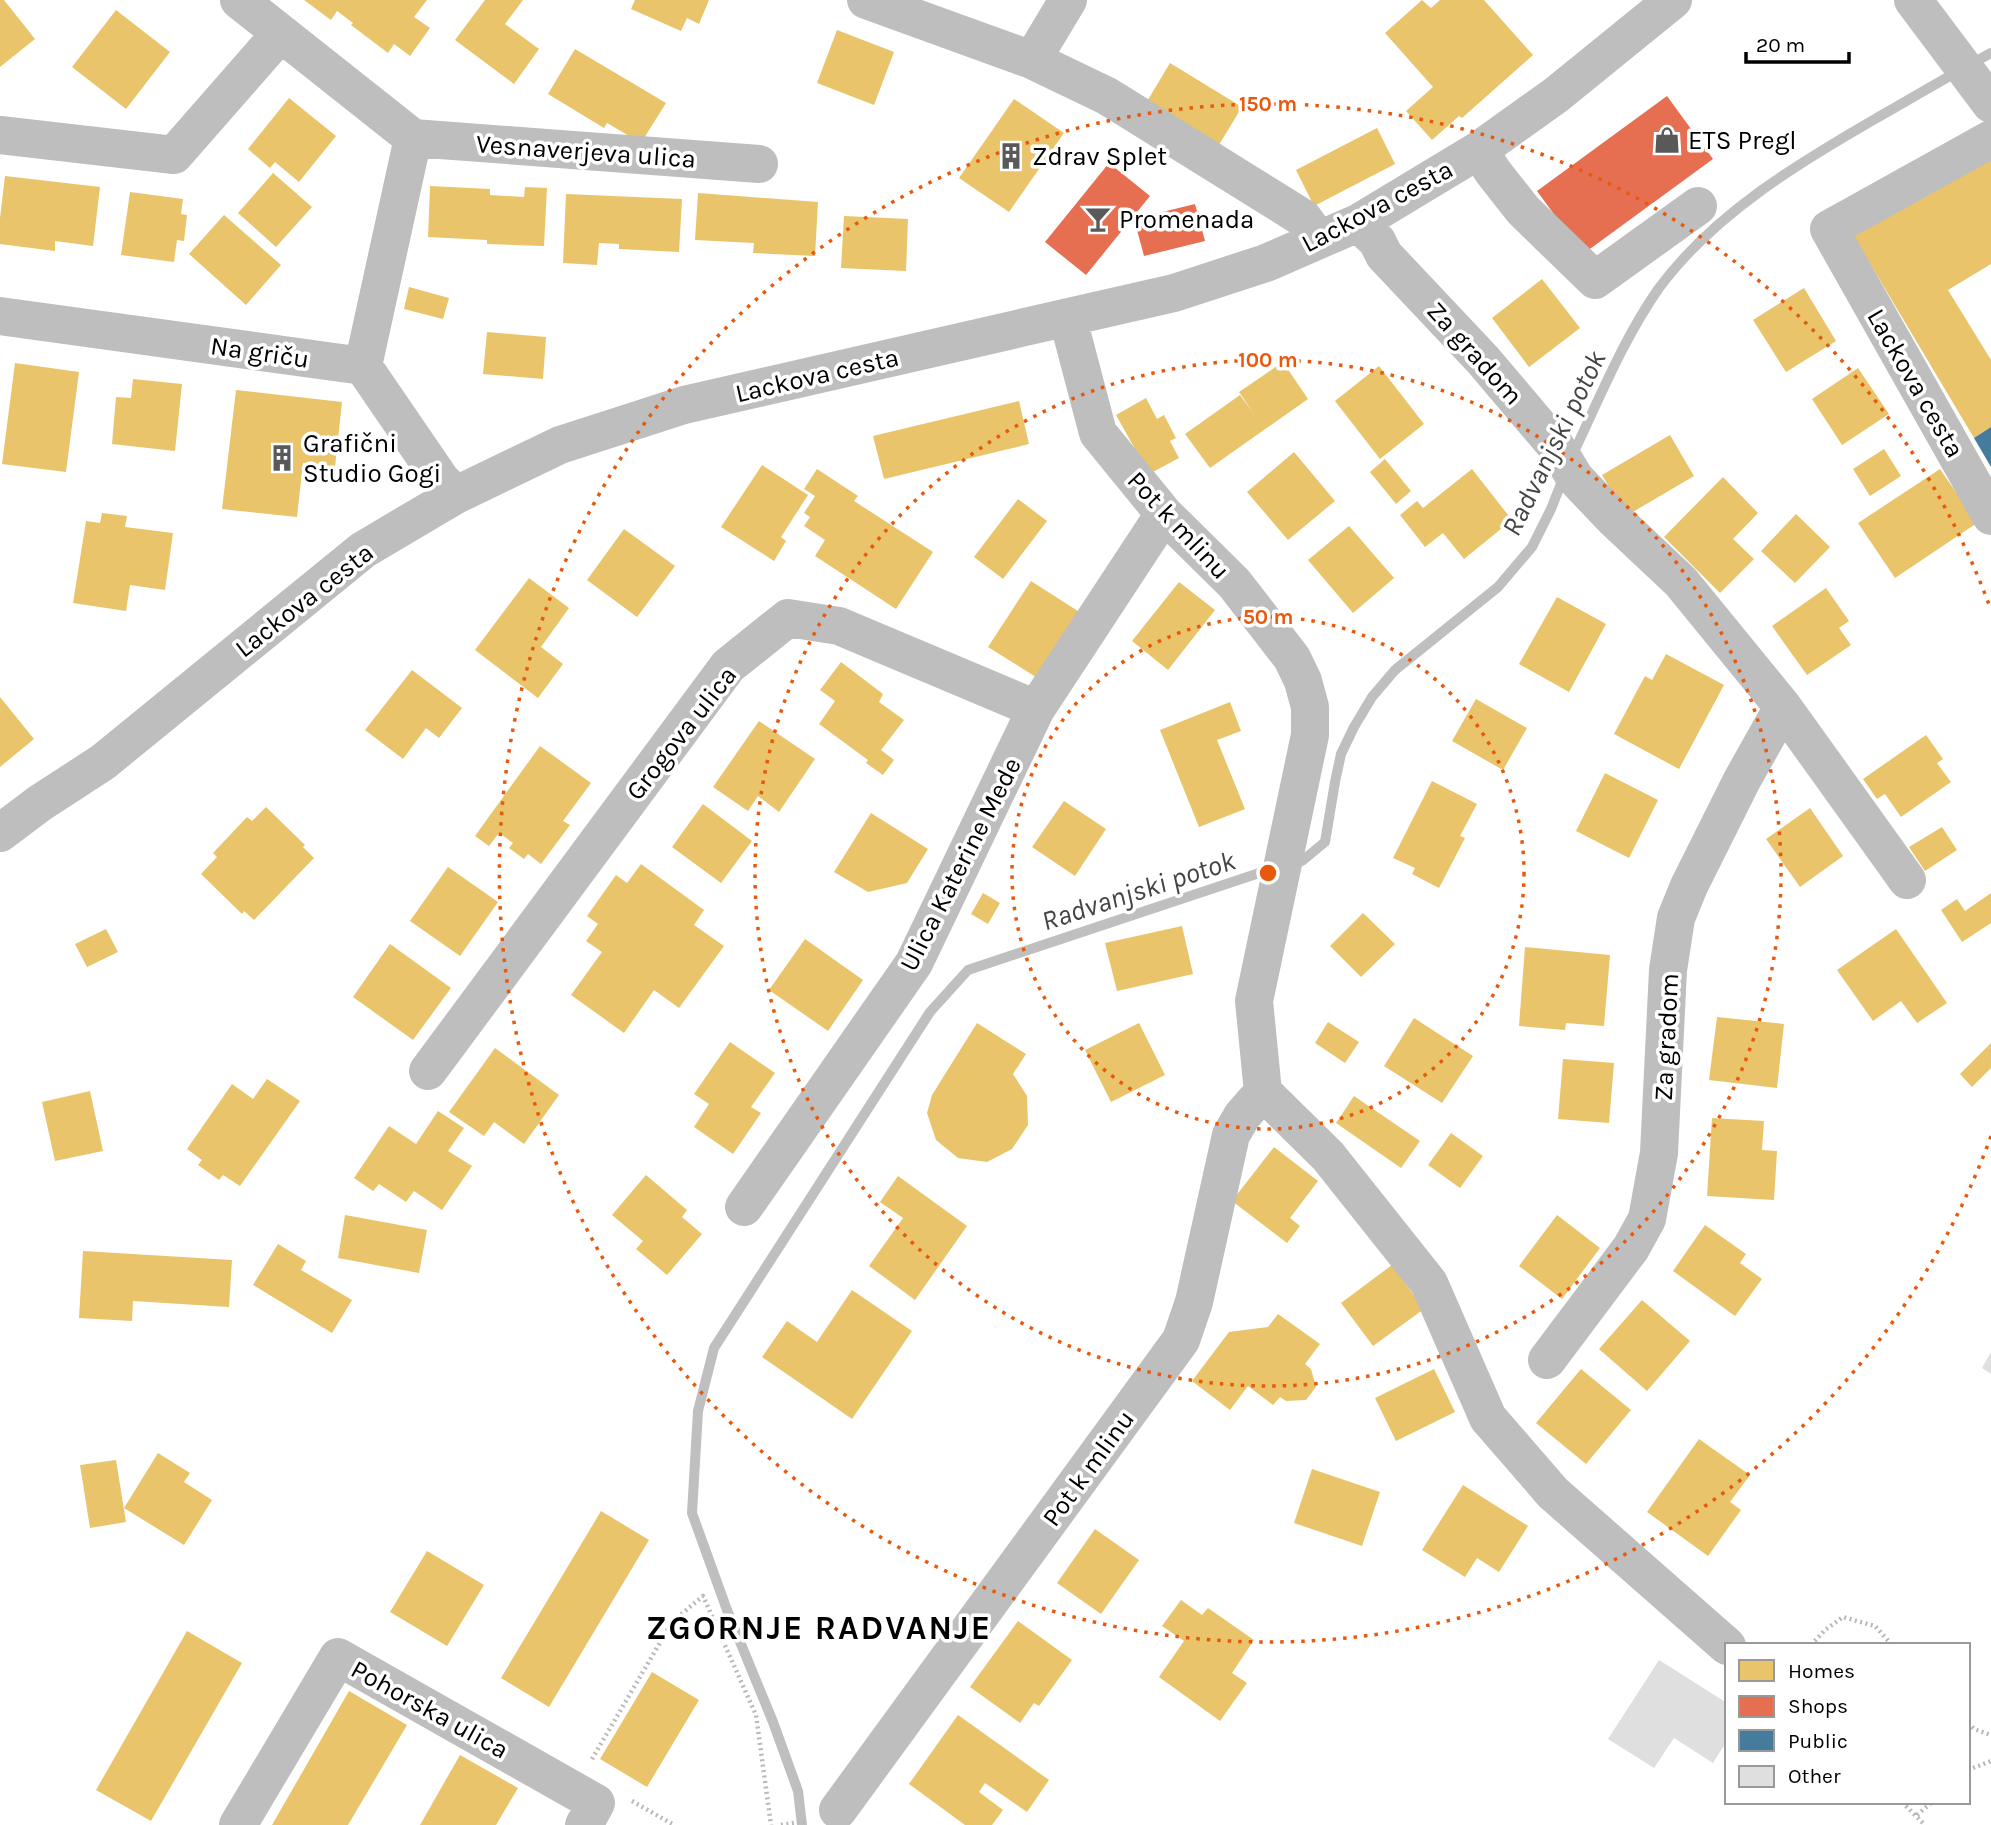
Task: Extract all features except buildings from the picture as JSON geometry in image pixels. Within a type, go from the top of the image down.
[{"type":"street","points":[[239,0],[413,138],[363,366],[441,480],[456,495]]},
{"type":"street","points":[[866,0],[1032,61],[1107,96],[1303,218],[1320,240]]},
{"type":"street","points":[[1032,61],[1068,0]]},
{"type":"street","name":"Lackova cesta","points":[[0,833],[103,762],[363,550],[456,495],[560,445],[684,405],[1068,319],[1174,293],[1266,263],[1358,223],[1479,150],[1556,94],[1673,0]]},
{"type":"street","points":[[1913,0],[1984,94]]},
{"type":"street","points":[[0,135],[174,155],[280,34]]},
{"type":"street","name":"Vesnaverjeva ulica","points":[[413,138],[759,164]]},
{"type":"street","name":"Lackova cesta","points":[[1991,139],[1829,229],[1991,516]]},
{"type":"street","points":[[1479,150],[1523,210],[1595,279],[1698,206]]},
{"type":"street","name":"Za gradom","points":[[1358,223],[1377,241],[1384,255],[1483,360],[1555,444],[1575,478],[1681,582],[1783,707],[1907,880]]},
{"type":"street","name":"Na griču","points":[[0,316],[363,366]]},
{"type":"street","name":"Pot k mlinu","points":[[838,1810],[1181,1340],[1194,1302],[1231,1135],[1242,1116],[1263,1092],[1254,1001],[1310,735],[1310,707],[1303,681],[1292,658],[1234,583],[1164,514],[1098,433],[1068,319]]},
{"type":"street","name":"Ulica Katerine Mede","points":[[744,1207],[914,963],[1036,709],[1164,514]]},
{"type":"street","name":"Grogova ulica","points":[[428,1072],[728,666],[788,618],[839,626],[1036,709]]},
{"type":"street","name":"Za gradom","points":[[1547,1360],[1631,1248],[1647,1219],[1659,1153],[1668,970],[1676,918],[1742,780],[1783,707]]},
{"type":"street","points":[[0,857],[47,817],[103,762]]},
{"type":"street","points":[[1263,1092],[1328,1156],[1429,1283],[1488,1418],[1553,1493],[1717,1637]]},
{"type":"street","name":"Pohorska ulica","points":[[238,1825],[338,1657],[585,1806]]},
{"type":"path","points":[[585,1806],[672,1622],[703,1596],[756,1715],[771,1825]]},
{"type":"path","points":[[1813,1643],[1843,1617],[1875,1626],[1890,1643]]},
{"type":"path","points":[[1970,1725],[1991,1735]]},
{"type":"path","points":[[1970,1769],[1991,1760]]},
{"type":"path","points":[[585,1806],[624,1797],[674,1825]]},
{"type":"path","points":[[1904,1804],[1925,1825]]},
{"type":"path","points":[[1916,1816],[1930,1804]]},
{"type":"path","points":[[781,1825],[792,1823]]},
{"type":"waterway","name":"Radvanjski potok","points":[[1571,458],[1612,371],[1646,308],[1681,261],[1705,237],[1731,214],[1787,173],[1991,53]]},
{"type":"waterway","name":"Radvanjski potok","points":[[1290,864],[1302,861],[1325,842],[1341,754],[1372,697],[1395,670],[1498,587],[1532,547],[1564,476]]},
{"type":"waterway","name":"Radvanjski potok","points":[[802,1825],[798,1791],[692,1513],[698,1411],[714,1348],[930,1012],[968,970],[1274,868]]},
{"type":"place","name":"ETS Pregl","points":[[1667,140]]},
{"type":"place","name":"Zdrav Splet","points":[[1011,156]]},
{"type":"place","name":"Promenada","points":[[1098,219]]},
{"type":"place","name":"Grafični Studio Gogi","points":[[282,458]]},
{"type":"district","name":"ZGORNJE RADVANJE","points":[[819,1627]]}]
